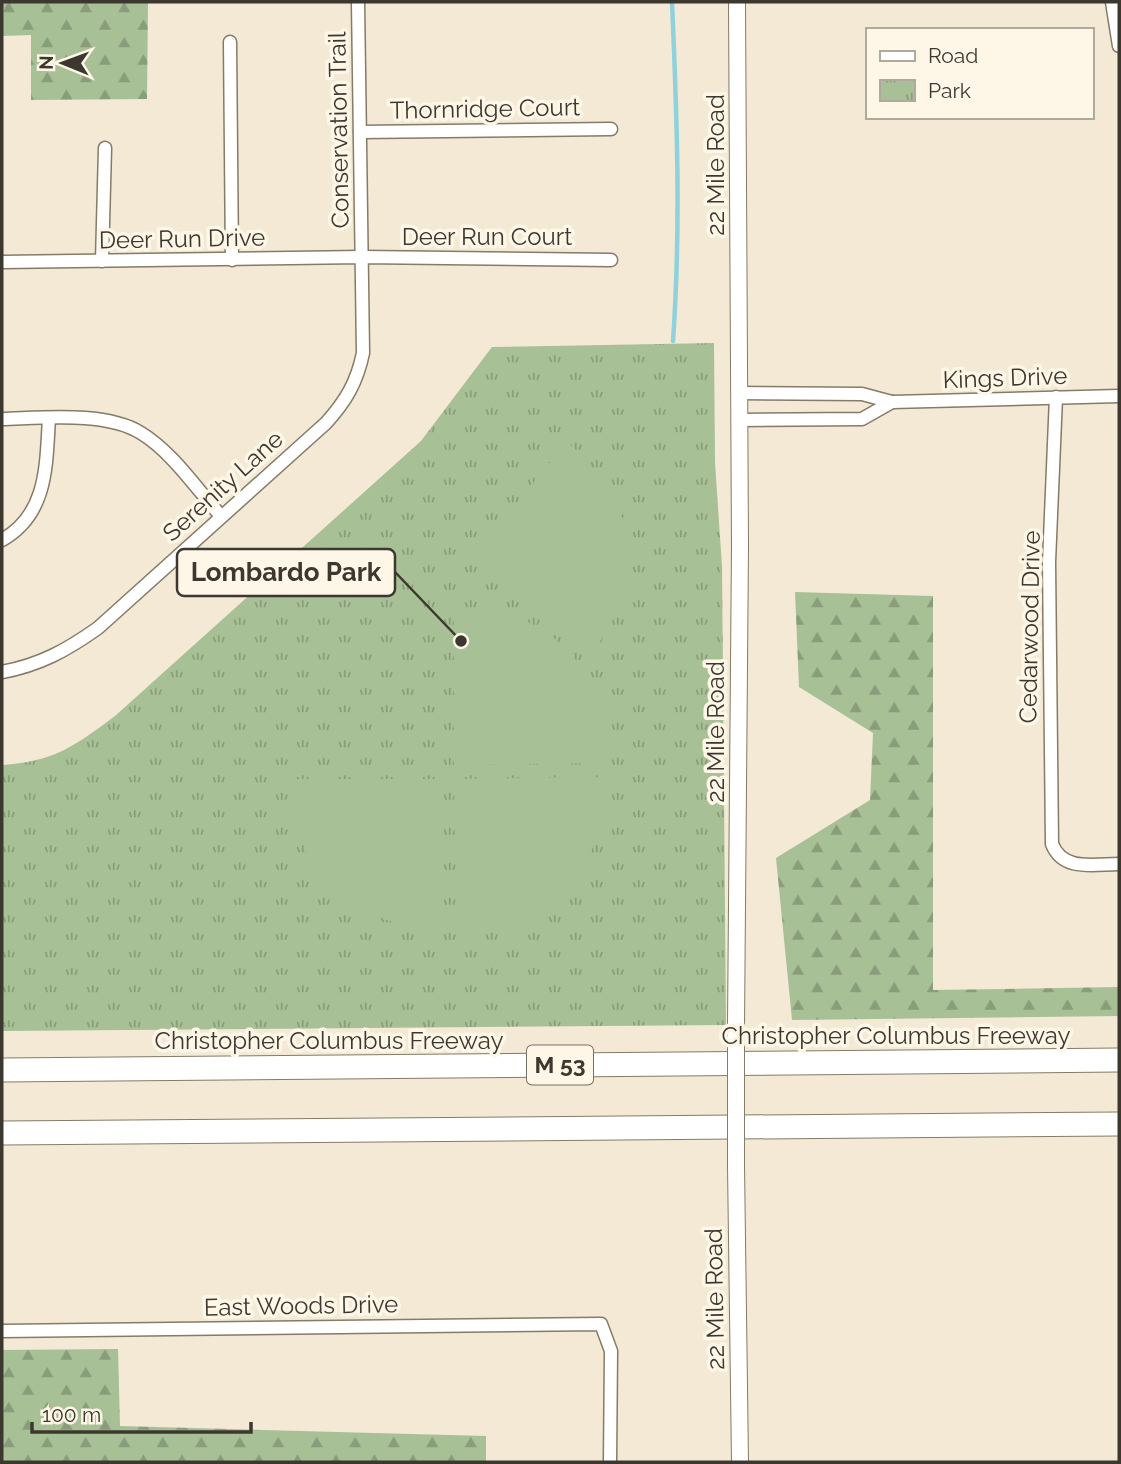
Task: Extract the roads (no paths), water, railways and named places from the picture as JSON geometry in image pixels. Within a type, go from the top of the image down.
[{"type":"highway","name":"Christopher Columbus Freeway","points":[[2,1070],[1119,1060]]},
{"type":"highway","points":[[2,1133],[1119,1124]]},
{"type":"street","name":"Conservation Trail","points":[[358,2],[362,257]]},
{"type":"street","name":"22 Mile Road","points":[[737,2],[739,420],[736,1165],[740,1462]]},
{"type":"street","points":[[1112,2],[1119,46]]},
{"type":"street","points":[[230,42],[232,260]]},
{"type":"street","name":"Thornridge Court","points":[[360,132],[611,129]]},
{"type":"street","points":[[102,261],[105,148]]},
{"type":"street","name":"Deer Run Drive","points":[[2,262],[362,257]]},
{"type":"street","name":"Deer Run Court","points":[[362,257],[611,260]]},
{"type":"street","name":"Serenity Lane","points":[[2,672],[33,667],[64,652],[98,628],[220,515],[326,423],[347,400],[358,377],[363,353],[362,257]]},
{"type":"street","name":"Kings Drive","points":[[739,393],[862,394],[892,402],[1119,396]]},
{"type":"street","name":"Cedarwood Drive","points":[[1056,397],[1049,588],[1051,828],[1056,856],[1080,864],[1119,864]]},
{"type":"street","name":"Kings Drive","points":[[739,420],[862,419],[892,402]]},
{"type":"street","points":[[2,540],[21,526],[37,506],[45,478],[49,418]]},
{"type":"street","points":[[2,419],[88,419],[140,432],[161,450],[220,515]]},
{"type":"street","name":"East Woods Drive","points":[[2,1331],[601,1324],[611,1351],[610,1462]]},
{"type":"waterway","points":[[672,2],[678,214],[673,341]]},
{"type":"place","name":"Lombardo Park","points":[[461,641]]}]
